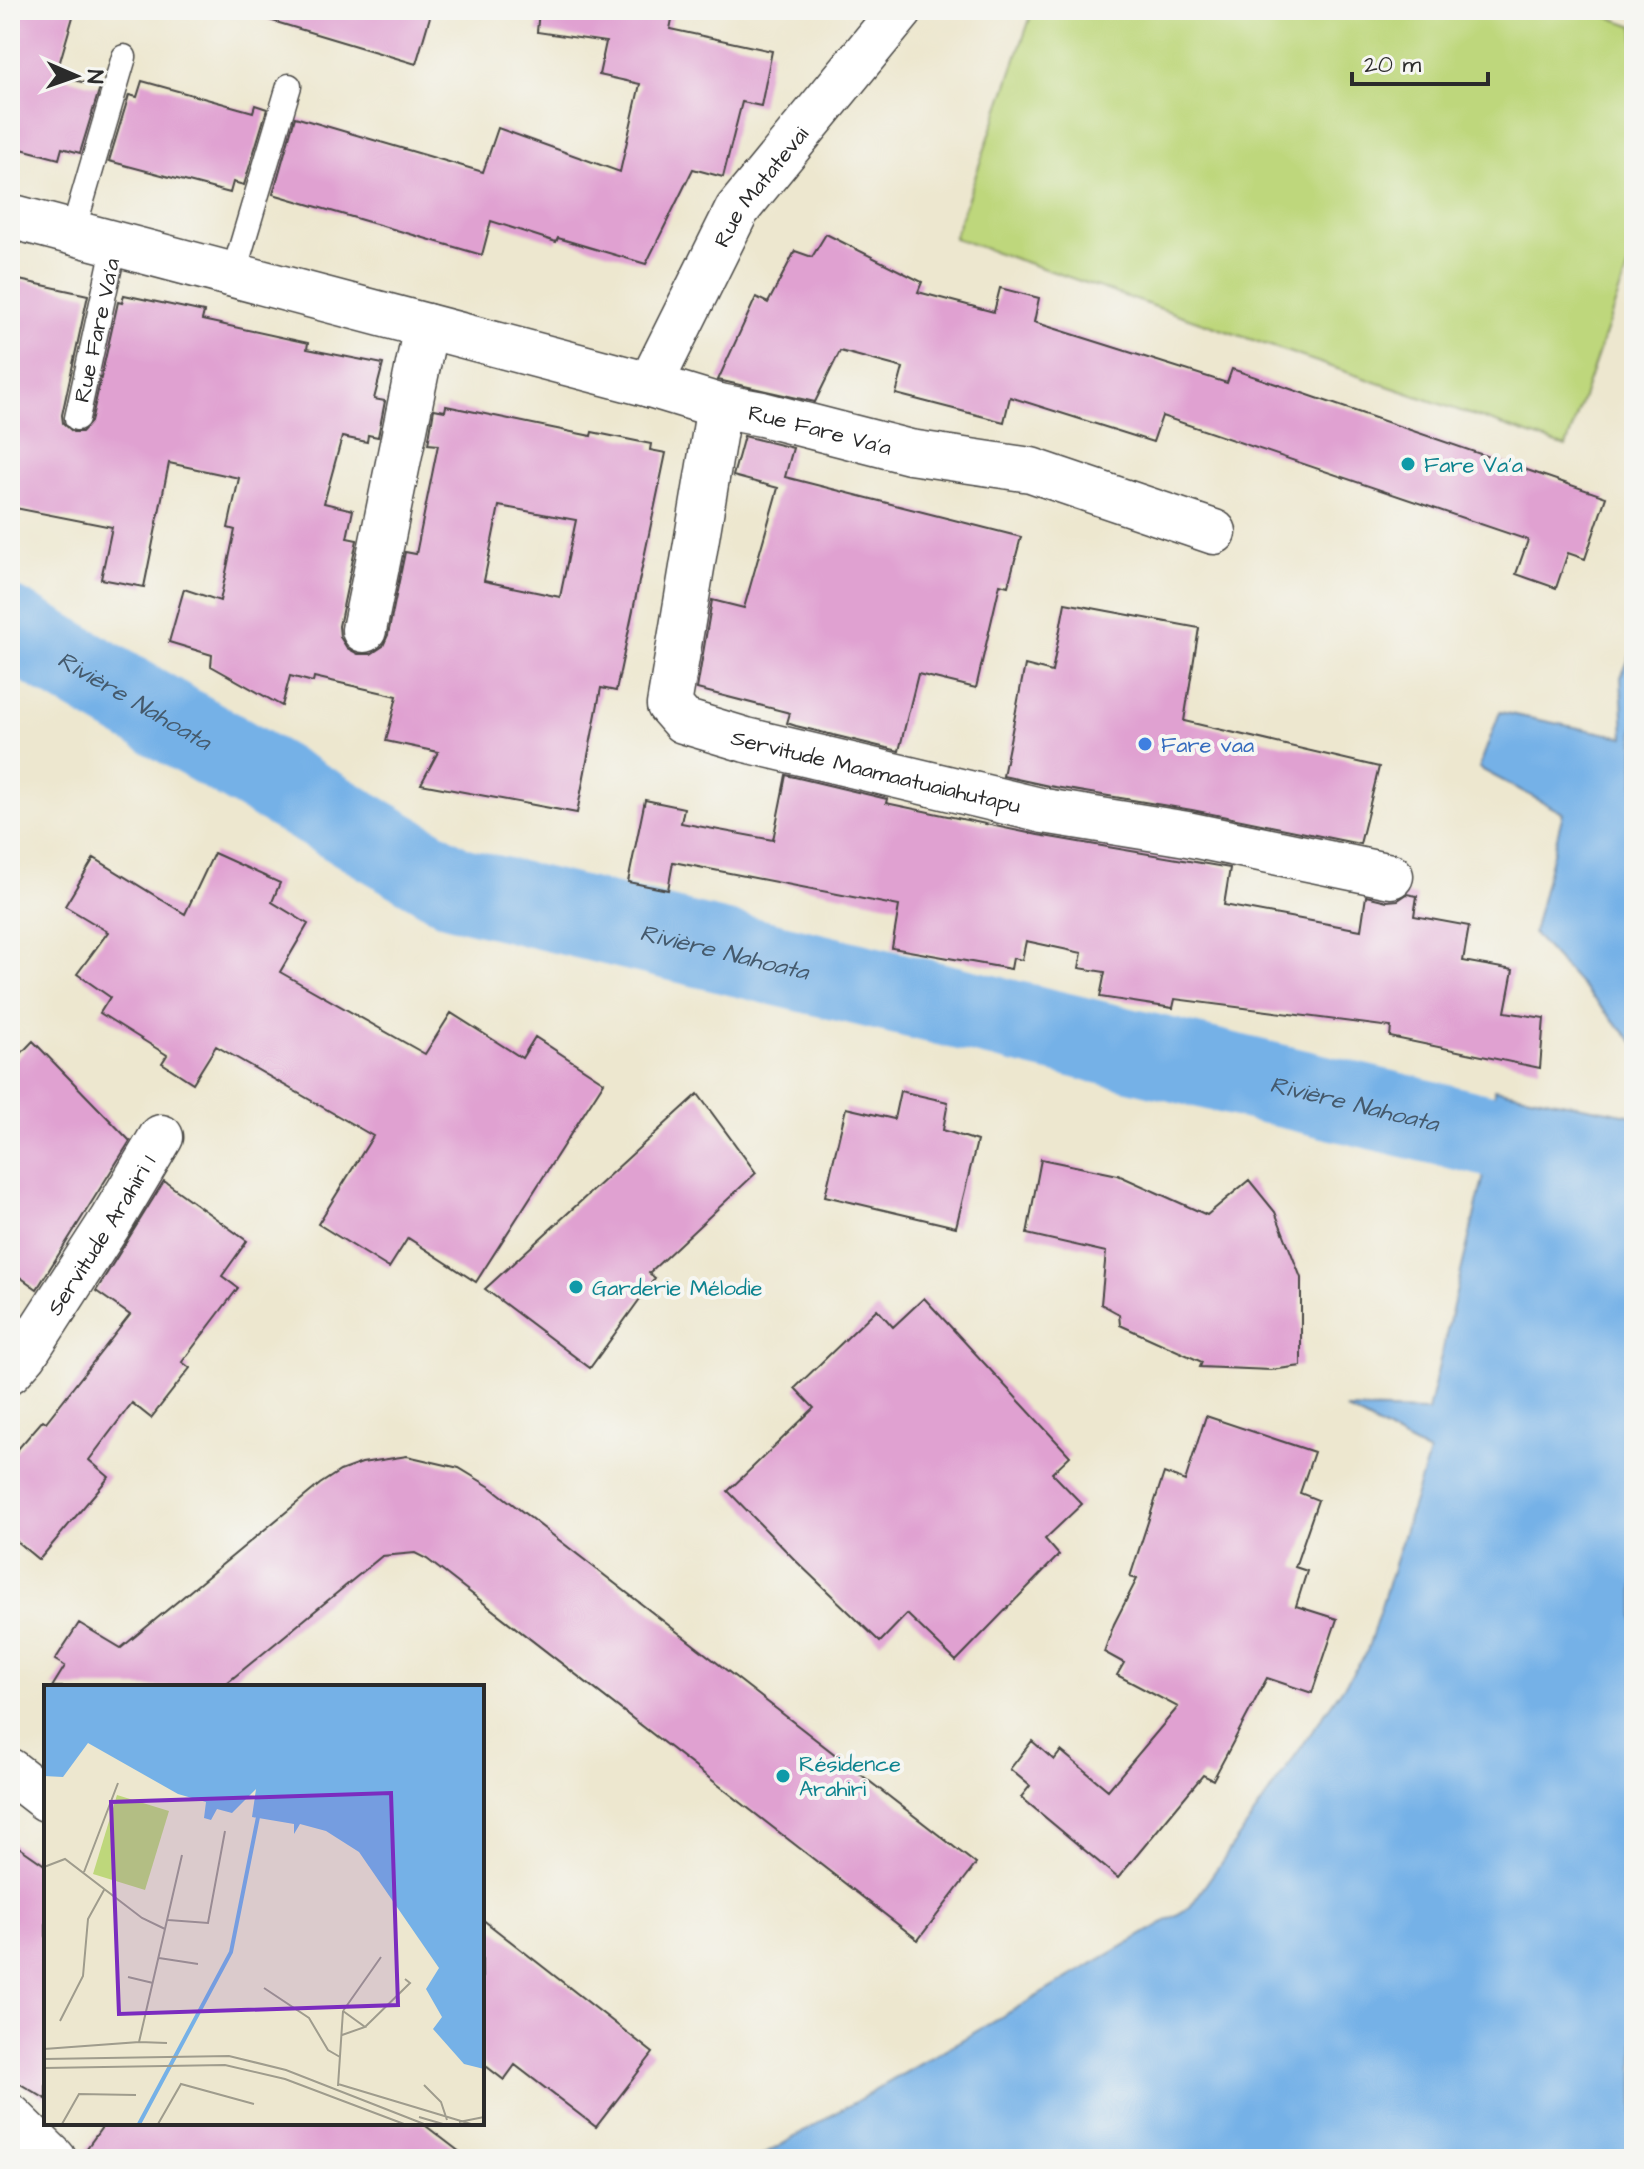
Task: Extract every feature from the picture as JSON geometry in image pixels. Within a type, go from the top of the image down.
[{"type":"street","name":"Rue Matatevai","points":[[650,385],[737,210],[901,10]]},
{"type":"street","name":"Rue Fare Va'a","points":[[10,216],[650,385],[719,406],[910,452],[1031,470],[1214,532]]},
{"type":"street","points":[[364,630],[426,326]]},
{"type":"street","name":"Servitude Maamaatuaiahutapu","points":[[719,406],[669,705],[683,721],[746,740],[1044,811],[1187,834],[1391,876]]},
{"type":"street","name":"Servitude Arahiri 1","points":[[10,1371],[25,1354],[111,1221],[161,1137]]},
{"type":"street","points":[[10,1771],[44,1797]]},
{"type":"street","points":[[10,2116],[54,2159]]},
{"type":"lane","points":[[73,231],[124,57]]},
{"type":"lane","points":[[233,275],[289,86]]},
{"type":"lane","name":"Rue Fare Va'a","points":[[77,418],[115,243]]},
{"type":"green space","points":[[1033,10],[1588,10],[1634,26],[1634,249],[1566,447],[954,238]]},
{"type":"water","points":[[1634,648],[1634,1043],[1533,933],[1563,813],[1479,768],[1500,712],[1624,737],[1621,677]]},
{"type":"water","points":[[1494,1089],[1634,1116],[1634,2159],[757,2159],[1190,1907],[1366,1654],[1429,1453],[1346,1409],[1428,1411],[1493,1137]]},
{"type":"building","points":[[10,10],[75,10],[56,75],[100,87],[80,153],[62,148],[59,159],[10,146]]},
{"type":"building","points":[[268,10],[432,10],[416,64],[266,19]]},
{"type":"building","points":[[539,10],[674,10],[670,29],[772,51],[761,106],[742,102],[723,177],[693,169],[646,264],[558,238],[556,242],[491,221],[482,255],[273,194],[295,117],[483,172],[498,128],[620,172],[640,84],[599,75],[606,42],[537,32]]},
{"type":"building","points":[[142,81],[253,112],[255,105],[267,109],[244,185],[233,182],[230,193],[109,161],[129,95],[137,97]]},
{"type":"building","points":[[826,234],[922,282],[918,292],[994,312],[1000,288],[1039,298],[1034,322],[1227,383],[1232,369],[1606,497],[1585,559],[1568,553],[1556,588],[1516,574],[1528,540],[1162,416],[1153,442],[1010,397],[1004,422],[896,394],[903,368],[840,351],[815,402],[718,380],[756,297],[768,303],[795,251],[812,257]]},
{"type":"building","points":[[10,278],[88,295],[62,415],[63,423],[73,432],[82,432],[91,422],[118,302],[122,303],[124,295],[204,312],[202,320],[308,343],[307,349],[383,364],[374,399],[385,401],[378,437],[368,435],[367,442],[342,437],[324,503],[353,510],[347,538],[357,540],[339,626],[340,637],[347,648],[358,654],[371,654],[383,646],[405,552],[416,554],[438,445],[428,444],[434,409],[445,411],[446,406],[591,436],[592,432],[651,444],[650,450],[666,453],[616,691],[601,688],[577,813],[421,784],[438,752],[386,741],[397,696],[314,677],[313,682],[290,676],[282,706],[211,666],[212,655],[169,642],[184,589],[220,601],[235,530],[228,528],[239,478],[169,463],[144,587],[101,579],[112,527],[10,507]],"holes":[[[499,506],[576,520],[560,597],[484,581]]]},
{"type":"building","points":[[744,436],[793,448],[785,477],[1021,537],[1008,586],[1000,584],[976,688],[918,674],[899,751],[796,726],[787,723],[790,713],[697,689],[712,600],[744,608],[778,488],[733,476]]},
{"type":"building","name":"Fare vaa","points":[[1065,603],[1199,628],[1184,721],[1379,767],[1360,844],[1003,776],[1025,665],[1052,672]]},
{"type":"building","points":[[786,775],[887,799],[886,803],[1038,835],[1230,868],[1224,905],[1361,930],[1366,896],[1387,901],[1398,900],[1407,894],[1417,896],[1414,916],[1469,926],[1463,961],[1513,970],[1505,1012],[1544,1018],[1540,1068],[1390,1037],[1391,1027],[1175,999],[1173,1008],[1100,997],[1105,972],[1079,968],[1082,953],[1026,941],[1022,960],[1013,958],[1011,969],[892,948],[899,906],[673,862],[668,890],[628,882],[645,800],[684,808],[681,823],[773,840]]},
{"type":"building","points":[[214,853],[280,883],[272,902],[308,924],[280,972],[425,1054],[451,1013],[522,1058],[535,1037],[604,1082],[476,1282],[408,1238],[389,1268],[318,1224],[373,1136],[216,1046],[193,1083],[162,1063],[167,1055],[100,1013],[110,997],[77,974],[108,932],[65,906],[94,858],[185,914]]},
{"type":"building","points":[[33,1041],[130,1141],[37,1289],[10,1270],[10,1065]]},
{"type":"building","points":[[900,1091],[948,1102],[943,1130],[977,1141],[956,1227],[825,1196],[846,1108],[894,1119]]},
{"type":"building","points":[[698,1094],[756,1173],[649,1273],[655,1278],[590,1368],[485,1289]]},
{"type":"building","points":[[1041,1159],[1118,1175],[1207,1215],[1249,1180],[1275,1212],[1301,1278],[1301,1366],[1271,1370],[1200,1367],[1202,1362],[1120,1325],[1119,1314],[1101,1304],[1106,1252],[1027,1234]]},
{"type":"building","points":[[164,1181],[247,1241],[222,1276],[238,1288],[182,1362],[190,1368],[151,1418],[132,1403],[89,1460],[109,1477],[39,1560],[10,1536],[10,1458],[43,1420],[46,1422],[130,1315],[96,1291]]},
{"type":"building","points":[[924,1298],[1070,1456],[1052,1473],[1082,1504],[1045,1539],[1059,1555],[956,1661],[907,1614],[880,1642],[728,1491],[814,1408],[795,1388],[877,1309],[893,1327]]},
{"type":"building","points":[[1206,1416],[1314,1452],[1300,1493],[1318,1500],[1295,1567],[1307,1571],[1296,1606],[1337,1619],[1312,1693],[1267,1678],[1213,1780],[1203,1775],[1118,1878],[1021,1797],[1030,1786],[1010,1769],[1032,1741],[1054,1760],[1061,1751],[1108,1790],[1178,1707],[1117,1675],[1124,1663],[1104,1652],[1114,1624],[1137,1579],[1130,1577],[1164,1473],[1185,1481]]},
{"type":"building","name":"Résidence Arahiri","points":[[407,1456],[459,1468],[492,1488],[976,1864],[918,1940],[427,1559],[415,1553],[382,1556],[224,1685],[53,1685],[65,1666],[55,1660],[79,1623],[121,1648],[320,1484],[340,1471],[362,1463]]},
{"type":"building","points":[[10,1841],[44,1865],[44,2098],[10,2078]]},
{"type":"building","points":[[484,1921],[653,2053],[596,2127],[515,2065],[504,2080],[484,2065]]},
{"type":"building","points":[[104,2125],[425,2125],[469,2159],[79,2159]]},
{"type":"waterway","name":"Rivière Nahoata","points":[[10,628],[455,887],[1493,1137]]},
{"type":"place","name":"Fare Va’a","points":[[1408,464]]},
{"type":"place","name":"Fare vaa","points":[[1145,744]]},
{"type":"place","name":"Garderie Mélodie","points":[[576,1287]]},
{"type":"place","name":"Résidence Arahiri","points":[[783,1776]]}]
